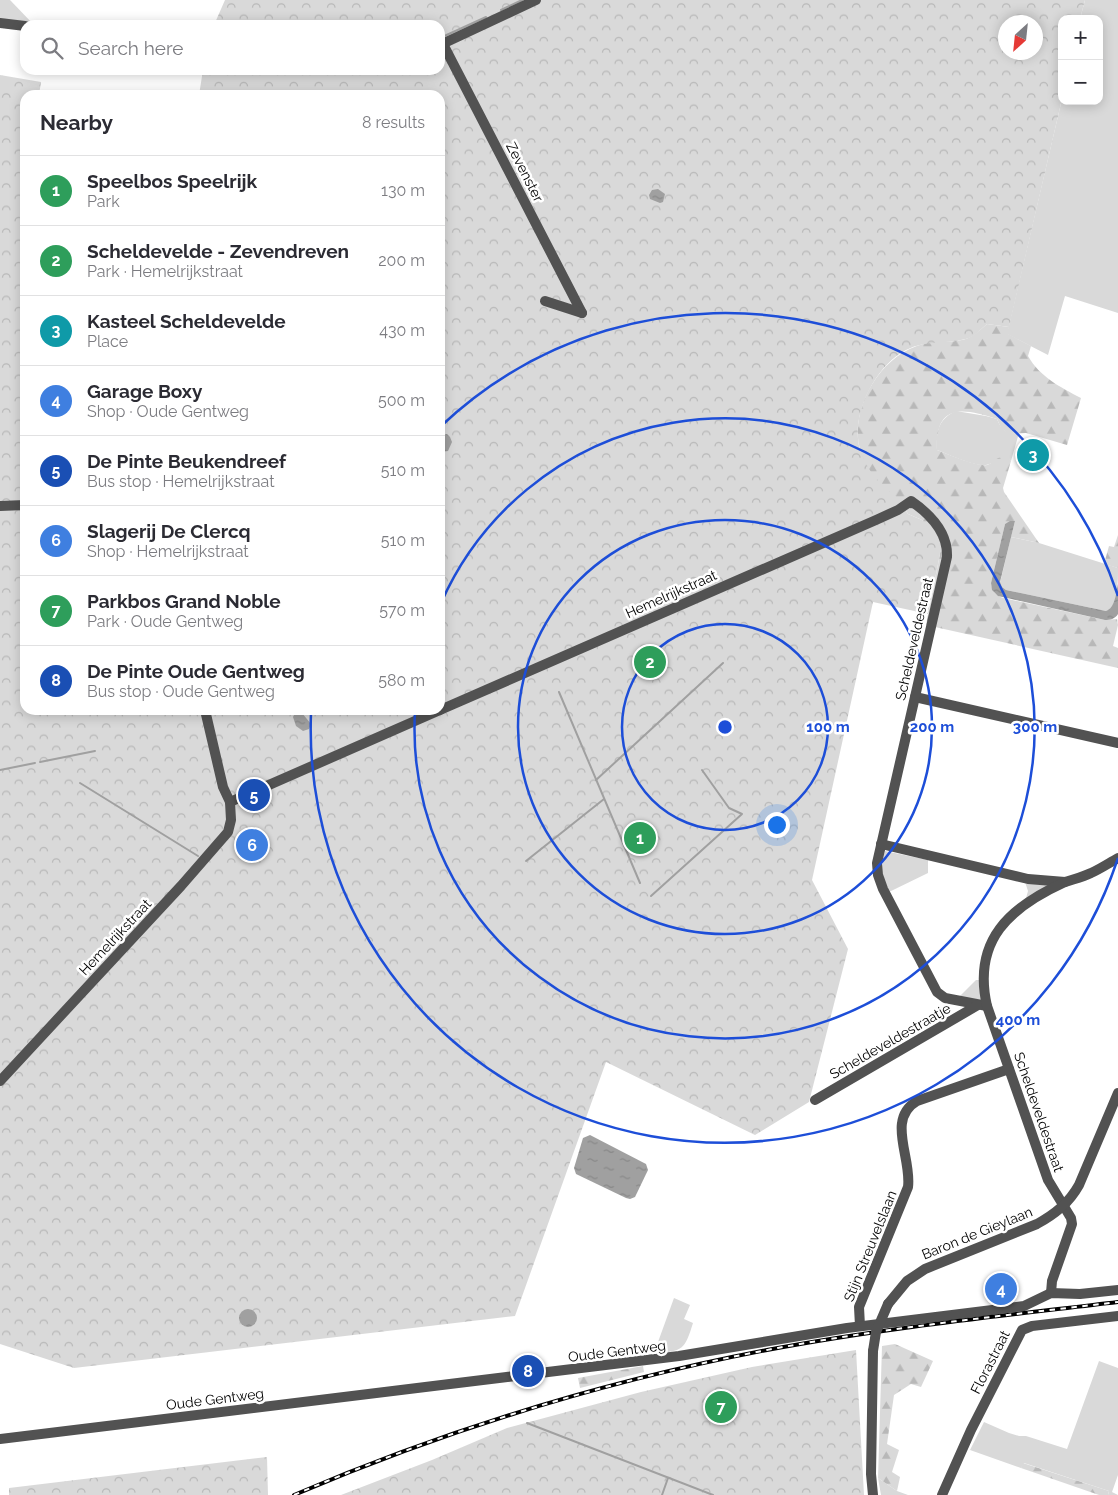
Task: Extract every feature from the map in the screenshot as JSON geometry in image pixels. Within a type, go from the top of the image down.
[{"type":"street","points":[[445,42],[536,0]]},
{"type":"street","points":[[0,23],[20,25]]},
{"type":"street","name":"Zevenster","points":[[445,52],[582,313],[545,301]]},
{"type":"street","name":"Scheldeveldestraat","points":[[911,501],[937,524],[944,538],[947,550],[877,863],[878,875],[882,889],[937,992],[945,998],[983,1005],[1009,1069],[1048,1180],[1064,1206]]},
{"type":"street","name":"Hemelrijkstraat","points":[[445,708],[876,520],[911,501]]},
{"type":"street","points":[[0,506],[20,505]]},
{"type":"street","points":[[915,697],[1118,743]]},
{"type":"street","name":"Hemelrijkstraat","points":[[0,1081],[221,842],[228,832],[231,820],[230,802],[223,787],[206,715]]},
{"type":"street","name":"Hemelrijkstraat","points":[[230,802],[429,715]]},
{"type":"street","points":[[882,844],[1028,879],[1065,882]]},
{"type":"street","points":[[983,1005],[983,968],[988,948],[999,929],[1010,917],[1023,906],[1065,882],[1093,872],[1118,858]]},
{"type":"street","name":"Scheldeveldestraatje","points":[[815,1100],[983,1005]]},
{"type":"street","name":"Stijn Streuvelslaan","points":[[860,1326],[859,1307],[908,1187],[909,1172],[901,1127],[904,1114],[917,1101],[1009,1069]]},
{"type":"street","name":"Baron de Gieylaan","points":[[873,1495],[871,1474],[873,1351],[876,1332],[888,1304],[904,1285],[925,1268],[1037,1224],[1051,1217],[1064,1206],[1079,1185],[1118,1093]]},
{"type":"street","points":[[1064,1206],[1071,1218],[1072,1224],[1052,1280],[1051,1293],[1080,1294],[1118,1290]]},
{"type":"street","name":"Oude Gentweg","points":[[0,1439],[670,1358],[860,1326],[1024,1306],[1051,1293]]},
{"type":"street","name":"Florastraat","points":[[942,1495],[971,1430],[1022,1330],[1032,1326],[1118,1316]]},
{"type":"green space","points":[[0,0],[10,0],[29,20],[20,20],[20,23],[0,20]]},
{"type":"green space","points":[[225,0],[1085,0],[1081,15],[1058,15],[1058,105],[1061,105],[1009,327],[987,324],[969,338],[922,344],[906,350],[894,358],[874,381],[861,411],[858,441],[866,463],[881,483],[906,505],[905,509],[908,514],[922,520],[938,538],[940,554],[928,614],[873,602],[812,880],[848,949],[809,1102],[755,1135],[606,1062],[515,1316],[74,1368],[0,1344],[0,75],[41,82],[40,90],[20,90],[20,715],[445,715],[445,90],[200,90],[202,75],[445,75],[445,20],[216,20]]},
{"type":"green space","points":[[1085,0],[1118,0],[1118,313],[1065,296],[1048,355],[1007,334],[1061,105],[1103,105],[1103,15],[1081,15]]},
{"type":"green space","points":[[987,324],[1009,327],[1008,334],[1031,346],[1028,356],[1038,370],[1058,385],[1081,398],[1067,445],[1026,433],[1008,434],[1001,428],[997,419],[963,412],[954,413],[946,417],[941,424],[937,450],[982,465],[990,464],[998,458],[1009,458],[1011,461],[1003,488],[1004,492],[1039,543],[1011,537],[1015,521],[1005,524],[991,583],[993,590],[1003,598],[1105,620],[1117,619],[1118,625],[1113,646],[1118,648],[1118,668],[926,625],[940,554],[922,520],[908,514],[905,509],[831,467],[861,453],[858,423],[861,408],[875,380],[896,357],[909,349],[923,344],[966,339]]},
{"type":"green space","points":[[956,411],[997,419],[1005,431],[1019,433],[1011,461],[1008,458],[981,465],[937,450],[939,427],[945,418]]},
{"type":"green space","points":[[1118,535],[1118,568],[1104,564],[1109,546],[1114,547]]},
{"type":"green space","points":[[1011,537],[1039,543],[1118,568],[1113,605],[1106,611],[1006,590],[1000,583]]},
{"type":"green space","points":[[885,851],[928,860],[928,873],[889,892],[882,872]]},
{"type":"green space","points":[[1025,882],[1053,883],[1025,902],[1028,891]]},
{"type":"green space","points":[[976,980],[980,980],[981,1000],[958,998]]},
{"type":"green space","points":[[674,1298],[690,1305],[684,1319],[693,1323],[688,1339],[677,1350],[654,1353]]},
{"type":"green space","points":[[895,1344],[933,1361],[921,1387],[911,1384],[894,1395],[887,1444],[899,1450],[892,1472],[900,1477],[897,1491],[878,1478],[882,1346]]},
{"type":"green space","points":[[856,1350],[864,1495],[341,1495],[432,1460],[507,1428],[641,1392],[752,1367]]},
{"type":"green space","points":[[1099,1361],[1118,1368],[1118,1475],[1112,1492],[1118,1495],[1108,1495],[1109,1491],[1024,1463],[1021,1468],[970,1450],[984,1422],[1009,1433],[1026,1436],[1067,1449]]},
{"type":"green space","points":[[643,1366],[644,1372],[580,1388],[578,1378]]},
{"type":"green space","points":[[267,1457],[268,1495],[9,1495],[9,1488]]},
{"type":"green space","points":[[1023,1463],[1109,1491],[1108,1495],[1099,1495],[1021,1468]]},
{"type":"green space","points":[[878,1478],[897,1491],[908,1495],[881,1495]]},
{"type":"water","points":[[658,189],[665,194],[663,202],[660,203],[650,199],[649,195],[652,190]]},
{"type":"water","points":[[445,434],[450,437],[452,442],[448,451],[445,451]]},
{"type":"water","points":[[1015,521],[1000,582],[1002,587],[1006,590],[1106,611],[1113,604],[1118,584],[1117,616],[1105,620],[998,596],[992,590],[991,583],[1005,524]]},
{"type":"water","points":[[294,715],[304,715],[311,724],[309,729],[303,731],[296,726]]},
{"type":"water","points":[[590,1135],[646,1164],[648,1170],[635,1197],[626,1198],[576,1174],[574,1168],[583,1138]]},
{"type":"water","points":[[248,1309],[254,1312],[257,1318],[254,1324],[248,1327],[242,1324],[239,1318],[242,1312]]},
{"type":"waterway","points":[[501,10],[522,0]]},
{"type":"waterway","points":[[445,36],[486,17]]},
{"type":"waterway","points":[[596,780],[723,663]]},
{"type":"waterway","points":[[559,692],[640,883]]},
{"type":"waterway","points":[[40,762],[95,751]]},
{"type":"waterway","points":[[0,770],[35,763]]},
{"type":"waterway","points":[[651,896],[742,814],[729,808],[702,770]]},
{"type":"waterway","points":[[80,783],[198,856]]},
{"type":"waterway","points":[[526,861],[604,799]]},
{"type":"waterway","points":[[527,1423],[713,1495]]},
{"type":"waterway","points":[[662,1495],[668,1478]]},
{"type":"railway","points":[[294,1495],[351,1471],[468,1429],[586,1392],[706,1362],[854,1335],[1118,1302]]},
{"type":"place","name":"Kasteel Scheldevelde","points":[[1033,455]]},
{"type":"place","name":"Scheldevelde - Zevendreven","points":[[650,662]]},
{"type":"place","name":"De Pinte Beukendreef","points":[[254,795]]},
{"type":"place","name":"Speelbos Speelrijk","points":[[640,838]]},
{"type":"place","name":"Slagerij De Clercq","points":[[252,845]]},
{"type":"place","name":"Garage Boxy","points":[[1001,1289]]},
{"type":"place","name":"De Pinte Oude Gentweg","points":[[528,1371]]},
{"type":"place","name":"Parkbos Grand Noble","points":[[721,1407]]}]
